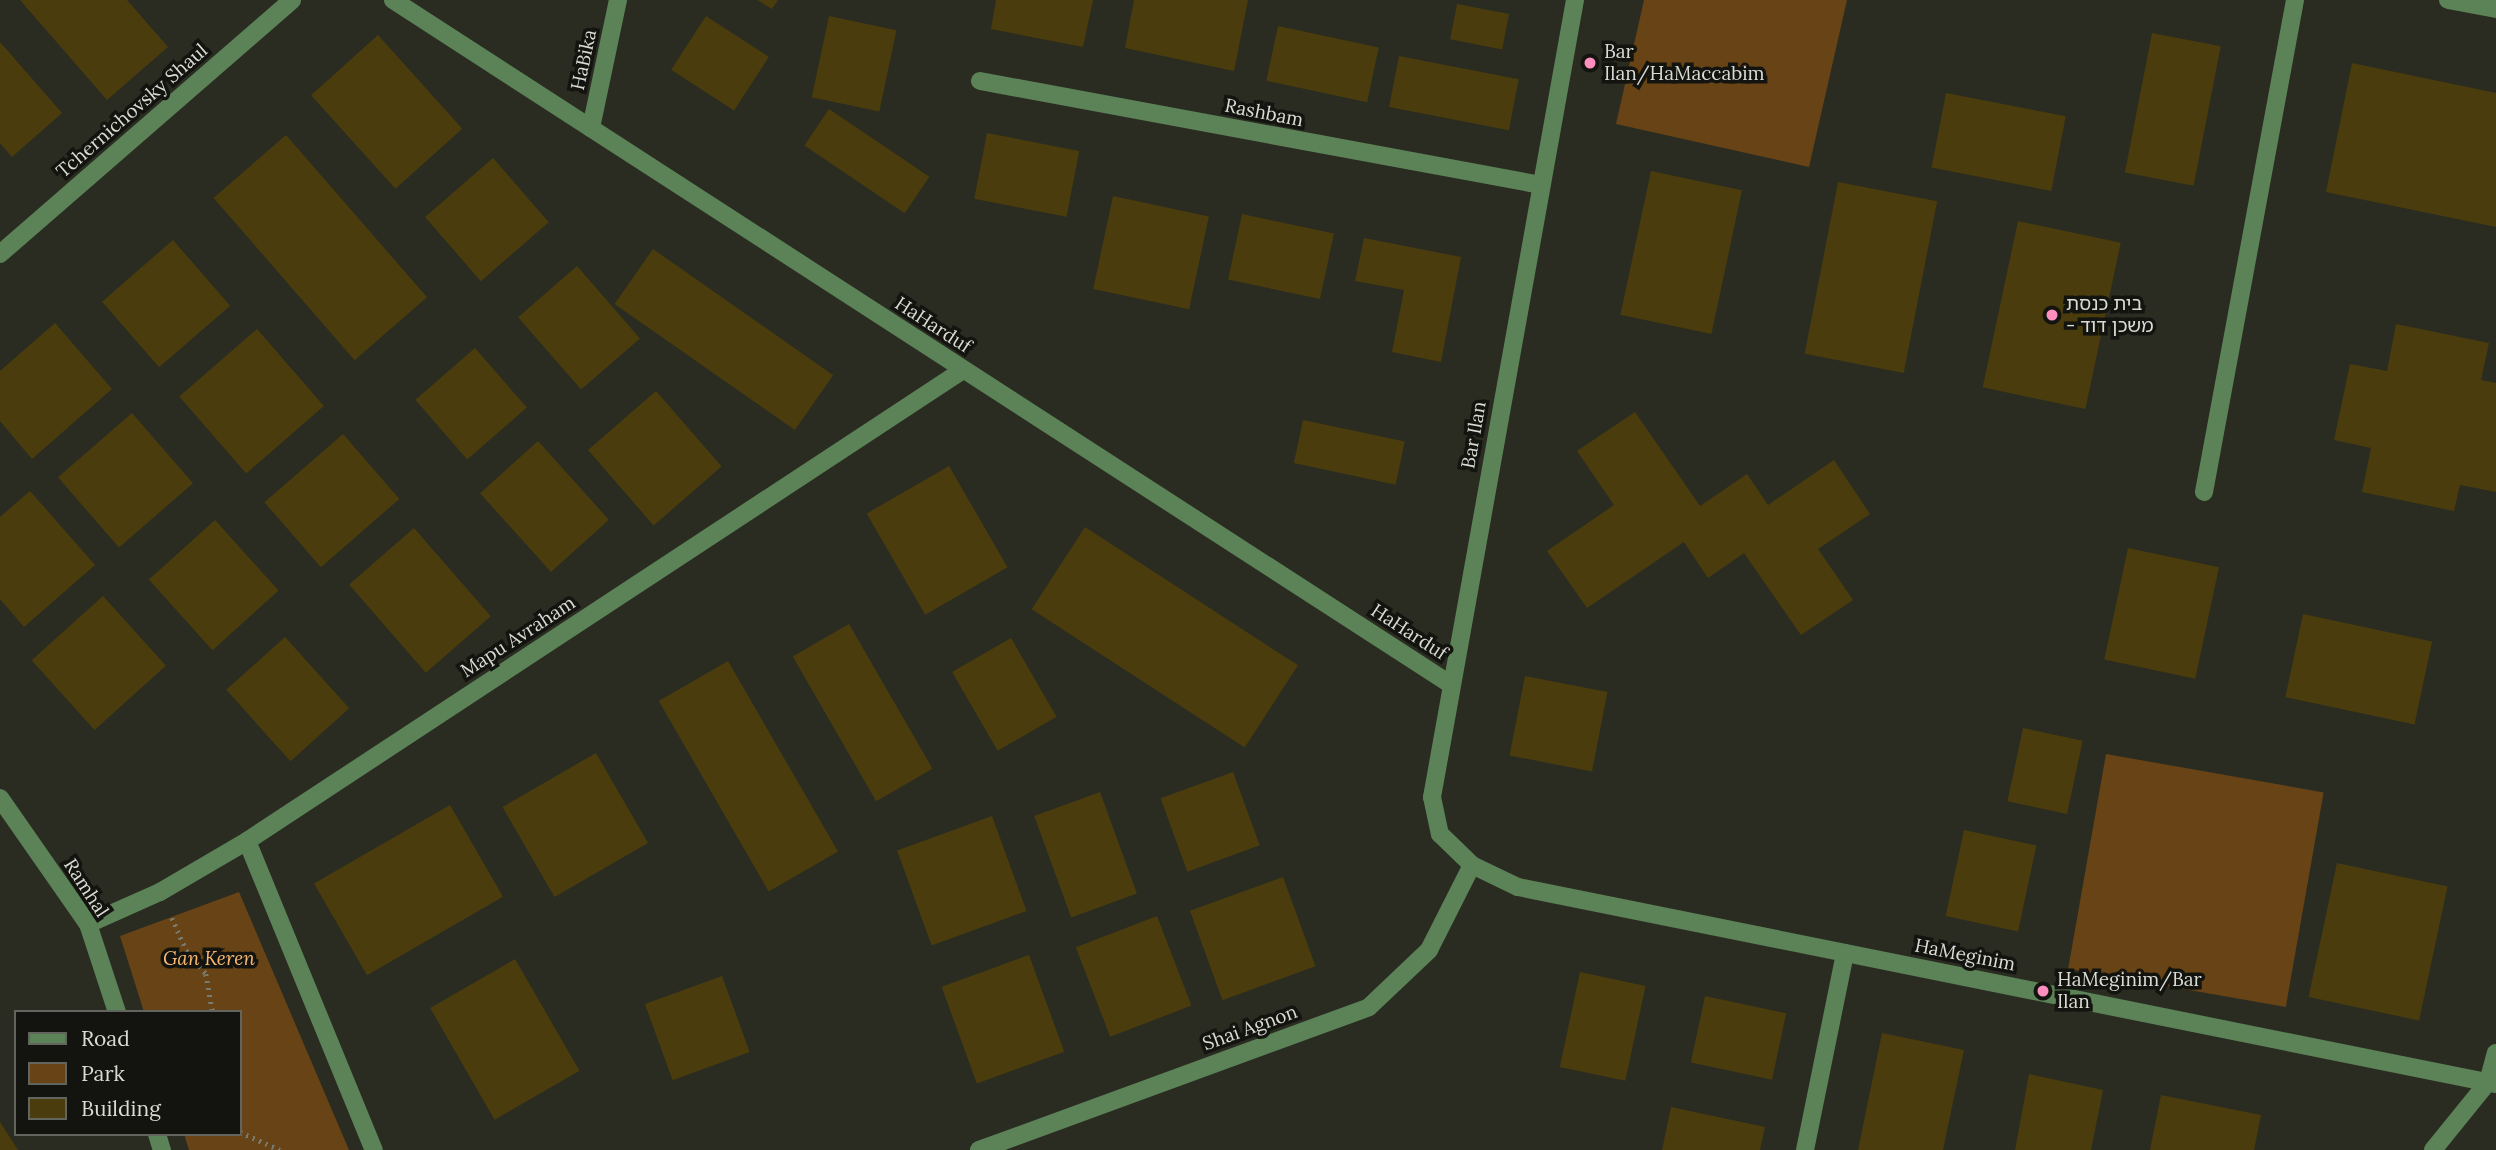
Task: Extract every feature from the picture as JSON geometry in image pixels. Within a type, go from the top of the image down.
[{"type":"street","name":"Tchernichovsky Shaul","points":[[0,254],[292,0]]},
{"type":"street","name":"HaHarduf","points":[[393,0],[1450,684]]},
{"type":"street","name":"HaBika","points":[[591,128],[618,0]]},
{"type":"street","name":"Bar Ilan","points":[[1472,864],[1440,834],[1432,797],[1450,684],[1575,0]]},
{"type":"street","points":[[2204,492],[2295,0]]},
{"type":"street","points":[[2448,0],[2496,9]]},
{"type":"street","name":"Rashbam","points":[[980,81],[1541,185]]},
{"type":"street","name":"Mapu Avraham","points":[[88,924],[160,892],[247,841],[963,370]]},
{"type":"street","name":"Ramhal","points":[[0,798],[88,924],[116,1010]]},
{"type":"street","points":[[247,841],[374,1150]]},
{"type":"street","name":"HaMeginim","points":[[1472,864],[1518,887],[2492,1083]]},
{"type":"street","name":"Shai Agnon","points":[[979,1150],[1369,1007],[1429,950],[1472,864]]},
{"type":"street","points":[[1805,1150],[1845,953]]},
{"type":"street","points":[[2433,1150],[2492,1083],[2496,1052]]},
{"type":"path","points":[[160,892],[186,950],[206,974],[213,1010]]},
{"type":"path","points":[[242,1133],[280,1150]]},
{"type":"green space","points":[[1644,0],[1847,0],[1809,167],[1616,124]]},
{"type":"green space","points":[[2106,754],[2324,792],[2286,1007],[2068,969]]},
{"type":"green space","name":"Gan Keren","points":[[239,892],[349,1150],[189,1150],[185,1136],[242,1136],[242,1010],[143,1010],[120,936]]},
{"type":"building","points":[[20,0],[127,0],[168,47],[107,100]]},
{"type":"building","points":[[757,0],[778,0],[772,9]]},
{"type":"building","points":[[996,0],[1093,0],[1083,47],[991,29]]},
{"type":"building","points":[[1134,0],[1248,0],[1234,71],[1125,48]]},
{"type":"building","points":[[1457,4],[1509,14],[1502,49],[1450,39]]},
{"type":"building","points":[[706,16],[769,57],[734,111],[671,70]]},
{"type":"building","points":[[829,16],[896,30],[879,112],[812,97]]},
{"type":"building","points":[[1278,26],[1379,47],[1367,102],[1266,81]]},
{"type":"building","points":[[2152,33],[2221,46],[2194,186],[2125,172]]},
{"type":"building","points":[[378,35],[462,129],[395,189],[311,95]]},
{"type":"building","points":[[0,42],[62,113],[12,157],[0,143]]},
{"type":"building","points":[[1399,56],[1519,79],[1509,130],[1389,107]]},
{"type":"building","points":[[2352,63],[2496,93],[2496,227],[2326,192]]},
{"type":"building","points":[[1946,93],[2066,116],[2051,191],[1931,168]]},
{"type":"building","points":[[829,109],[929,177],[905,213],[804,145]]},
{"type":"building","points":[[987,133],[1079,151],[1066,217],[974,199]]},
{"type":"building","points":[[286,135],[427,297],[355,360],[214,198]]},
{"type":"building","points":[[493,158],[549,222],[481,281],[425,217]]},
{"type":"building","points":[[1651,171],[1742,190],[1711,334],[1620,315]]},
{"type":"building","points":[[1838,182],[1937,201],[1904,373],[1805,354]]},
{"type":"building","points":[[1113,196],[1209,216],[1189,309],[1093,289]]},
{"type":"building","points":[[1242,214],[1334,234],[1320,299],[1228,280]]},
{"type":"building","name":"בית כנסת - משכן דוד","points":[[2018,221],[2121,243],[2085,409],[1983,387]]},
{"type":"building","points":[[1364,238],[1461,257],[1441,362],[1392,352],[1404,290],[1355,281]]},
{"type":"building","points":[[173,240],[230,306],[159,367],[102,302]]},
{"type":"building","points":[[653,249],[833,375],[795,430],[615,304]]},
{"type":"building","points":[[577,266],[640,338],[581,390],[518,317]]},
{"type":"building","points":[[55,323],[112,389],[32,459],[0,421],[0,371]]},
{"type":"building","points":[[2396,324],[2489,343],[2481,380],[2496,383],[2496,492],[2460,485],[2454,511],[2362,492],[2371,448],[2334,440],[2350,364],[2387,371]]},
{"type":"building","points":[[257,329],[324,406],[246,474],[179,397]]},
{"type":"building","points":[[475,348],[527,408],[467,459],[415,400]]},
{"type":"building","points":[[656,391],[722,466],[654,526],[588,450]]},
{"type":"building","points":[[1635,412],[1700,506],[1747,474],[1768,505],[1834,460],[1870,514],[1818,549],[1853,600],[1801,635],[1744,553],[1708,578],[1684,542],[1587,608],[1547,551],[1614,505],[1577,451]]},
{"type":"building","points":[[132,413],[193,483],[119,547],[58,477]]},
{"type":"building","points":[[1303,420],[1405,442],[1396,485],[1294,463]]},
{"type":"building","points":[[343,434],[399,499],[321,567],[265,502]]},
{"type":"building","points":[[538,441],[609,520],[551,572],[480,493]]},
{"type":"building","points":[[949,466],[1008,567],[925,615],[867,514]]},
{"type":"building","points":[[30,491],[95,565],[24,627],[0,599],[0,517]]},
{"type":"building","points":[[215,520],[279,591],[212,650],[149,580]]},
{"type":"building","points":[[1085,527],[1298,665],[1245,748],[1032,609]]},
{"type":"building","points":[[414,528],[491,616],[426,673],[349,584]]},
{"type":"building","points":[[2128,548],[2219,567],[2195,679],[2104,660]]},
{"type":"building","points":[[103,596],[166,666],[95,730],[32,660]]},
{"type":"building","points":[[2303,614],[2432,641],[2414,725],[2285,697]]},
{"type":"building","points":[[849,624],[932,769],[876,801],[793,656]]},
{"type":"building","points":[[285,637],[349,708],[291,761],[226,690]]},
{"type":"building","points":[[1011,638],[1056,717],[998,751],[952,672]]},
{"type":"building","points":[[728,661],[838,852],[769,892],[659,701]]},
{"type":"building","points":[[1525,676],[1607,692],[1592,772],[1510,756]]},
{"type":"building","points":[[2023,728],[2083,741],[2067,814],[2007,801]]},
{"type":"building","points":[[596,753],[648,843],[554,897],[502,807]]},
{"type":"building","points":[[1233,772],[1260,845],[1187,872],[1161,798]]},
{"type":"building","points":[[1100,792],[1137,893],[1071,917],[1034,816]]},
{"type":"building","points":[[450,805],[503,897],[367,975],[314,884]]},
{"type":"building","points":[[992,816],[1027,911],[932,945],[897,851]]},
{"type":"building","points":[[1964,830],[2036,845],[2018,931],[1946,916]]},
{"type":"building","points":[[2337,863],[2448,886],[2419,1021],[2309,997]]},
{"type":"building","points":[[1283,877],[1315,966],[1222,1000],[1190,911]]},
{"type":"building","points":[[1157,916],[1191,1006],[1110,1037],[1076,947]]},
{"type":"building","points":[[1029,955],[1064,1052],[977,1084],[942,987]]},
{"type":"building","points":[[515,959],[580,1071],[495,1120],[430,1008]]},
{"type":"building","points":[[1580,972],[1646,986],[1625,1081],[1560,1067]]},
{"type":"building","points":[[722,976],[750,1052],[673,1080],[645,1004]]},
{"type":"building","points":[[1705,996],[1786,1013],[1772,1080],[1691,1063]]},
{"type":"building","points":[[1882,1033],[1964,1050],[1943,1150],[1858,1150]]},
{"type":"building","points":[[2029,1074],[2103,1090],[2091,1150],[2015,1150]]},
{"type":"building","points":[[2161,1095],[2261,1115],[2254,1150],[2150,1150]]},
{"type":"building","points":[[1671,1107],[1765,1127],[1760,1150],[1662,1150]]},
{"type":"building","points":[[0,1122],[18,1150],[0,1150]]},
{"type":"place","name":"Bar Ilan/HaMaccabim","points":[[1590,63]]},
{"type":"place","name":"בית כנסת - משכן דוד","points":[[2052,315]]},
{"type":"place","name":"HaMeginim/Bar Ilan","points":[[2043,991]]}]
